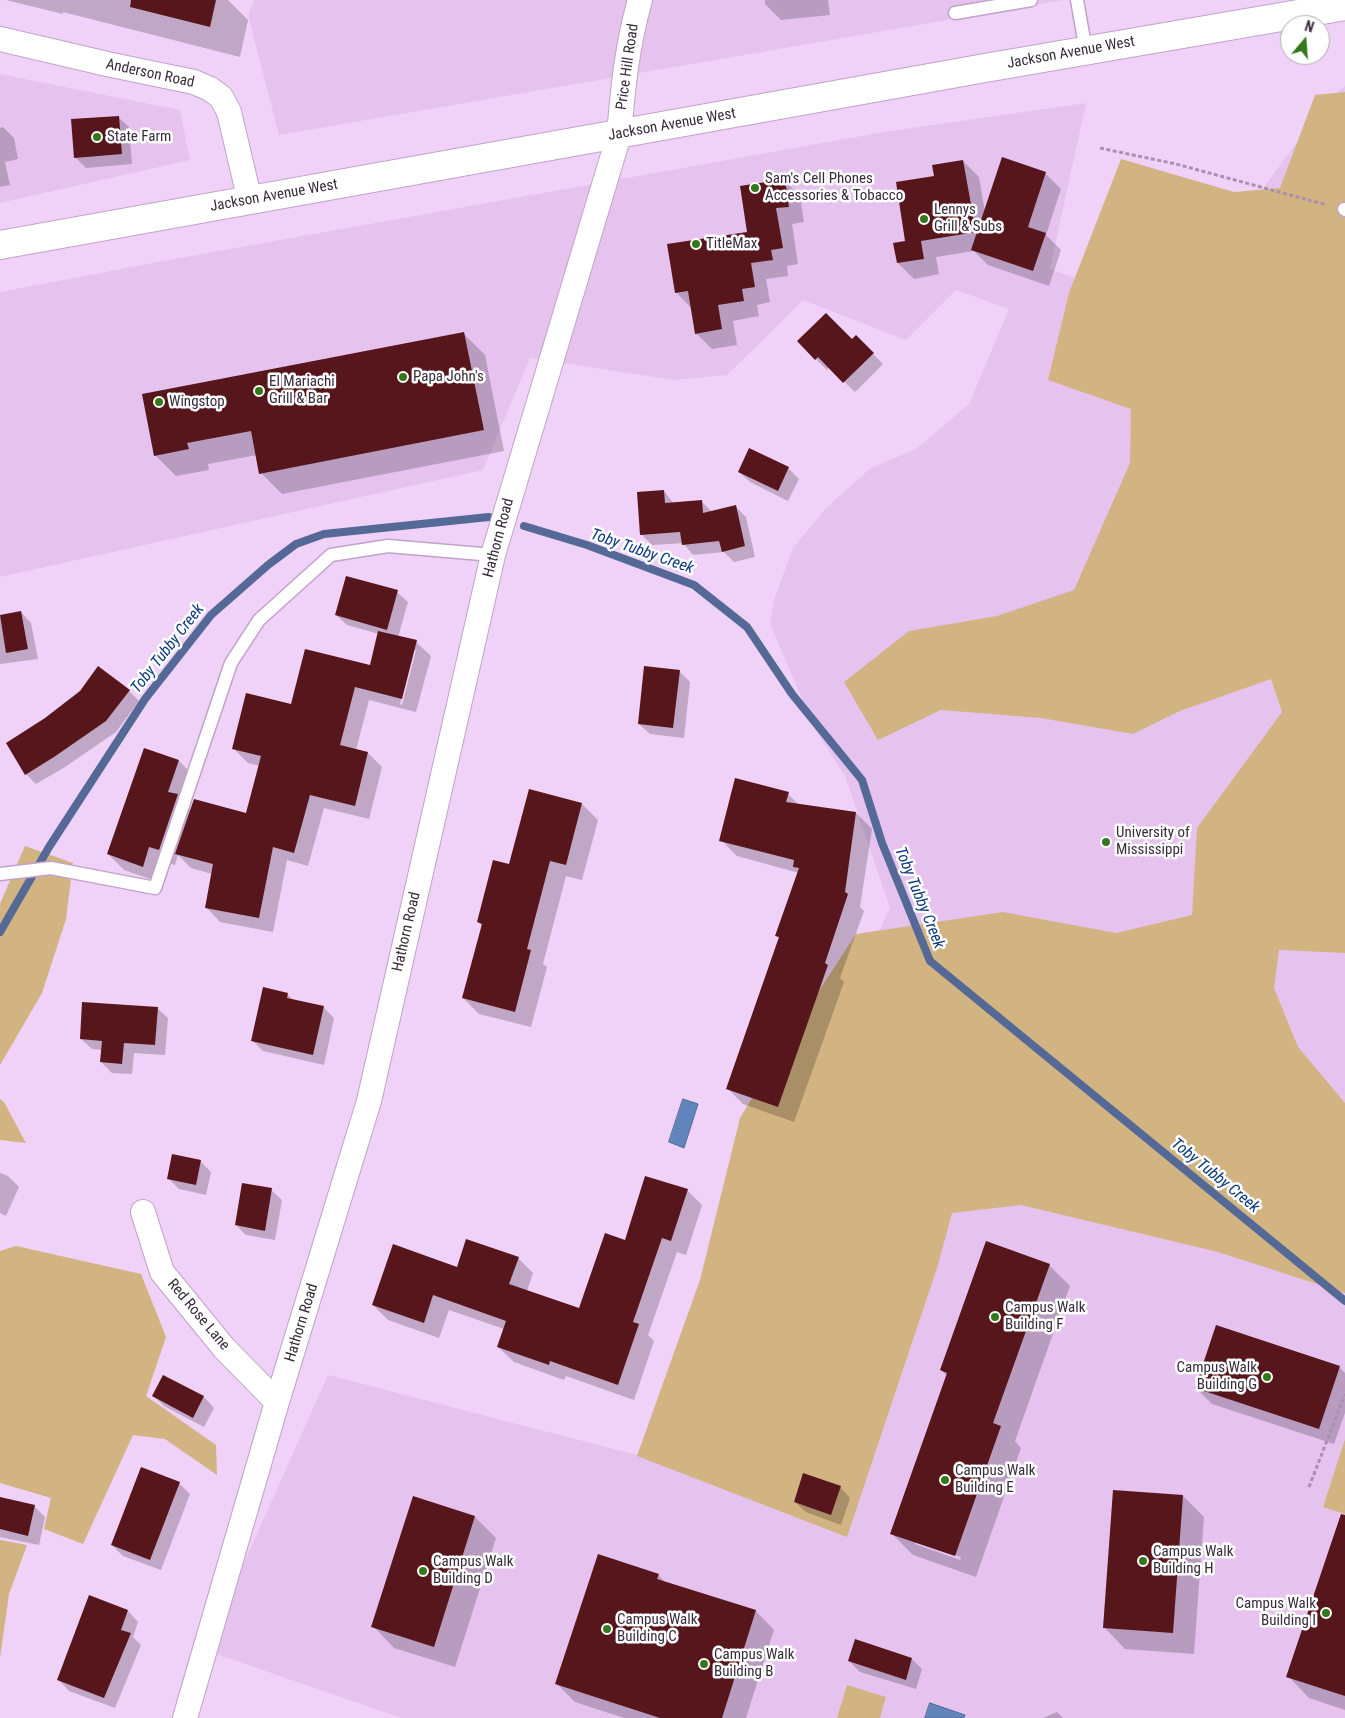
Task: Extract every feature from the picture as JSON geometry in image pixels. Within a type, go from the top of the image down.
[{"type":"main road","name":"Jackson Avenue West","points":[[0,245],[1345,6]]},
{"type":"street","name":"Price Hill Road","points":[[619,135],[624,72],[640,0]]},
{"type":"street","name":"Anderson Road","points":[[0,38],[107,64],[194,82],[210,89],[221,97],[229,112],[250,201]]},
{"type":"street","name":"Hathorn Road","points":[[190,1717],[277,1402],[369,1101],[493,555],[619,135]]},
{"type":"street","name":"Red Rose Lane","points":[[143,1212],[162,1272],[224,1348],[277,1402]]},
{"type":"lane","points":[[956,13],[1009,2],[1032,0]]},
{"type":"lane","points":[[1077,0],[1086,51]]},
{"type":"lane","points":[[0,874],[51,868],[155,888],[231,663],[259,620],[331,555],[388,546],[493,555]]},
{"type":"path","points":[[1100,148],[1176,164],[1344,209]]},
{"type":"path","points":[[1309,1487],[1345,1394]]},
{"type":"shaded area","points":[[254,0],[1064,0],[279,135],[248,15]]},
{"type":"shaded area","points":[[0,74],[180,110],[190,160],[0,203]]},
{"type":"shaded area","name":"University of Mississippi","points":[[1345,86],[1345,1718],[401,1718],[205,1650],[328,1375],[637,1455],[890,908],[845,776],[816,731],[770,624],[775,597],[793,548],[826,508],[871,468],[916,449],[969,404],[1009,309],[956,290],[906,340],[803,300],[727,375],[674,380],[530,358],[483,470],[0,577],[0,292],[884,132],[1086,103],[1050,269],[1221,330],[1261,191],[1327,102]]},
{"type":"shaded area","points":[[1345,92],[1345,953],[1279,950],[1274,988],[1298,1047],[1345,1103],[1345,1293],[1218,1252],[1021,1205],[952,1213],[938,1265],[847,1537],[637,1456],[700,1280],[740,1118],[787,1040],[856,934],[1003,912],[1116,933],[1192,915],[1197,828],[1282,712],[1271,679],[1180,711],[1133,734],[1041,718],[941,710],[878,740],[844,682],[909,631],[997,616],[1074,590],[1130,463],[1131,409],[1048,380],[1069,293],[1121,159],[1234,192],[1280,188],[1315,95]]},
{"type":"shaded area","points":[[25,846],[73,863],[66,919],[42,993],[0,1065],[0,904]]},
{"type":"shaded area","points":[[0,1099],[4,1102],[26,1143],[0,1140]]},
{"type":"shaded area","points":[[16,1246],[141,1274],[166,1337],[146,1396],[216,1445],[217,1475],[165,1439],[133,1435],[83,1544],[44,1529],[51,1498],[0,1483],[0,1251]]},
{"type":"shaded area","points":[[1345,1439],[1345,1514],[1323,1507]]},
{"type":"shaded area","points":[[0,1540],[27,1545],[9,1594],[0,1658]]},
{"type":"shaded area","points":[[847,1685],[886,1697],[880,1718],[837,1718]]},
{"type":"water","points":[[683,1099],[698,1104],[684,1148],[669,1142]]},
{"type":"water","points":[[930,1703],[965,1715],[964,1718],[925,1718]]},
{"type":"building","points":[[131,0],[216,0],[210,27],[130,7]]},
{"type":"building","name":"State Farm","points":[[119,116],[122,154],[74,158],[71,119]]},
{"type":"building","points":[[1002,157],[1046,172],[1028,227],[1046,233],[1033,271],[971,250]]},
{"type":"building","name":"Lennys Grill & Subs","points":[[963,160],[976,232],[921,241],[924,259],[897,263],[893,243],[905,241],[896,182],[934,176],[932,165]]},
{"type":"building","points":[[785,179],[789,207],[776,208],[783,248],[771,250],[773,260],[751,263],[755,287],[742,289],[744,301],[718,305],[722,329],[695,334],[688,291],[675,293],[667,244],[747,232],[740,186]]},
{"type":"building","points":[[826,313],[852,339],[856,335],[874,353],[843,383],[818,357],[815,360],[797,341]]},
{"type":"building","points":[[464,332],[484,430],[259,474],[251,431],[187,443],[189,449],[154,456],[142,394]]},
{"type":"building","points":[[749,448],[789,467],[778,491],[738,472]]},
{"type":"building","points":[[664,490],[665,503],[702,500],[703,513],[736,505],[745,546],[722,552],[719,541],[682,545],[680,532],[640,535],[637,492]]},
{"type":"building","points":[[346,576],[398,590],[387,630],[335,615]]},
{"type":"building","points":[[21,611],[28,649],[6,653],[0,615]]},
{"type":"building","points":[[378,631],[417,640],[402,699],[355,687],[340,745],[368,752],[355,806],[310,795],[294,853],[273,847],[259,918],[205,908],[213,864],[175,854],[194,799],[246,813],[261,756],[232,749],[246,693],[291,704],[305,649],[370,665]]},
{"type":"building","points":[[98,666],[130,690],[106,721],[25,775],[6,743],[45,718],[80,691]]},
{"type":"building","points":[[644,666],[680,670],[673,728],[638,724]]},
{"type":"building","points":[[144,748],[179,760],[168,792],[178,794],[159,850],[149,847],[143,867],[107,854]]},
{"type":"building","points":[[735,778],[789,792],[786,802],[856,812],[845,892],[848,894],[825,963],[828,965],[778,1107],[726,1089],[779,937],[775,936],[799,868],[793,867],[794,860],[719,841]]},
{"type":"building","points":[[529,789],[582,803],[566,865],[550,861],[527,949],[531,950],[515,1012],[462,998],[482,924],[477,922],[493,860],[509,864]]},
{"type":"building","points":[[263,987],[288,993],[287,998],[324,1006],[313,1055],[251,1041]]},
{"type":"building","points":[[82,1002],[158,1007],[155,1045],[124,1043],[122,1064],[100,1062],[102,1041],[80,1039]]},
{"type":"building","points":[[172,1154],[201,1160],[196,1185],[167,1179]]},
{"type":"building","points":[[645,1176],[688,1189],[671,1241],[662,1238],[633,1322],[639,1324],[618,1385],[550,1361],[549,1365],[497,1347],[506,1321],[433,1295],[424,1323],[372,1305],[393,1244],[457,1267],[466,1239],[519,1257],[509,1284],[579,1308],[605,1233],[625,1240]]},
{"type":"building","points":[[242,1183],[272,1188],[265,1231],[235,1225]]},
{"type":"building","points":[[986,1241],[1050,1264],[993,1423],[1001,1426],[955,1556],[890,1534],[947,1373],[940,1370]]},
{"type":"building","name":"Campus Walk Building G","points":[[1216,1325],[1340,1366],[1319,1429],[1195,1388]]},
{"type":"building","points":[[163,1375],[204,1396],[193,1418],[152,1396]]},
{"type":"building","points":[[141,1467],[180,1482],[150,1560],[111,1545]]},
{"type":"building","points":[[803,1473],[841,1486],[831,1515],[794,1502]]},
{"type":"building","name":"Campus Walk Building H","points":[[1113,1490],[1183,1495],[1173,1633],[1103,1628]]},
{"type":"building","name":"Campus Walk Building D","points":[[413,1496],[475,1516],[434,1647],[371,1627]]},
{"type":"building","points":[[0,1497],[35,1505],[28,1536],[0,1529]]},
{"type":"building","name":"Campus Walk Building I","points":[[1341,1514],[1345,1515],[1345,1696],[1286,1677]]},
{"type":"building","points":[[598,1554],[659,1574],[657,1579],[756,1610],[722,1718],[660,1718],[555,1684]]},
{"type":"building","points":[[89,1595],[128,1610],[121,1630],[131,1633],[104,1698],[57,1680]]},
{"type":"building","points":[[855,1639],[912,1658],[906,1680],[848,1661]]},
{"type":"waterway","name":"Toby Tubby Creek","points":[[0,932],[49,847],[145,699],[211,615],[268,565],[296,544],[324,534],[489,517]]},
{"type":"waterway","name":"Toby Tubby Creek","points":[[524,526],[587,545],[694,585],[747,627],[792,694],[862,780],[882,843],[930,961],[1345,1301]]},
{"type":"place","name":"State Farm","points":[[97,137]]},
{"type":"place","name":"Sam's Cell Phones Accessories & Tobacco","points":[[755,188]]},
{"type":"place","name":"Lennys Grill & Subs","points":[[924,219]]},
{"type":"place","name":"TitleMax","points":[[696,244]]},
{"type":"place","name":"Papa John's","points":[[403,377]]},
{"type":"place","name":"El Mariachi Grill & Bar","points":[[259,391]]},
{"type":"place","name":"Wingstop","points":[[159,402]]},
{"type":"place","name":"University of Mississippi","points":[[1106,842]]},
{"type":"place","name":"Campus Walk Building F","points":[[995,1317]]},
{"type":"place","name":"Campus Walk Building G","points":[[1267,1377]]},
{"type":"place","name":"Campus Walk Building E","points":[[945,1480]]},
{"type":"place","name":"Campus Walk Building H","points":[[1143,1561]]},
{"type":"place","name":"Campus Walk Building D","points":[[423,1571]]},
{"type":"place","name":"Campus Walk Building I","points":[[1326,1613]]},
{"type":"place","name":"Campus Walk Building C","points":[[607,1629]]},
{"type":"place","name":"Campus Walk Building B","points":[[704,1664]]}]
